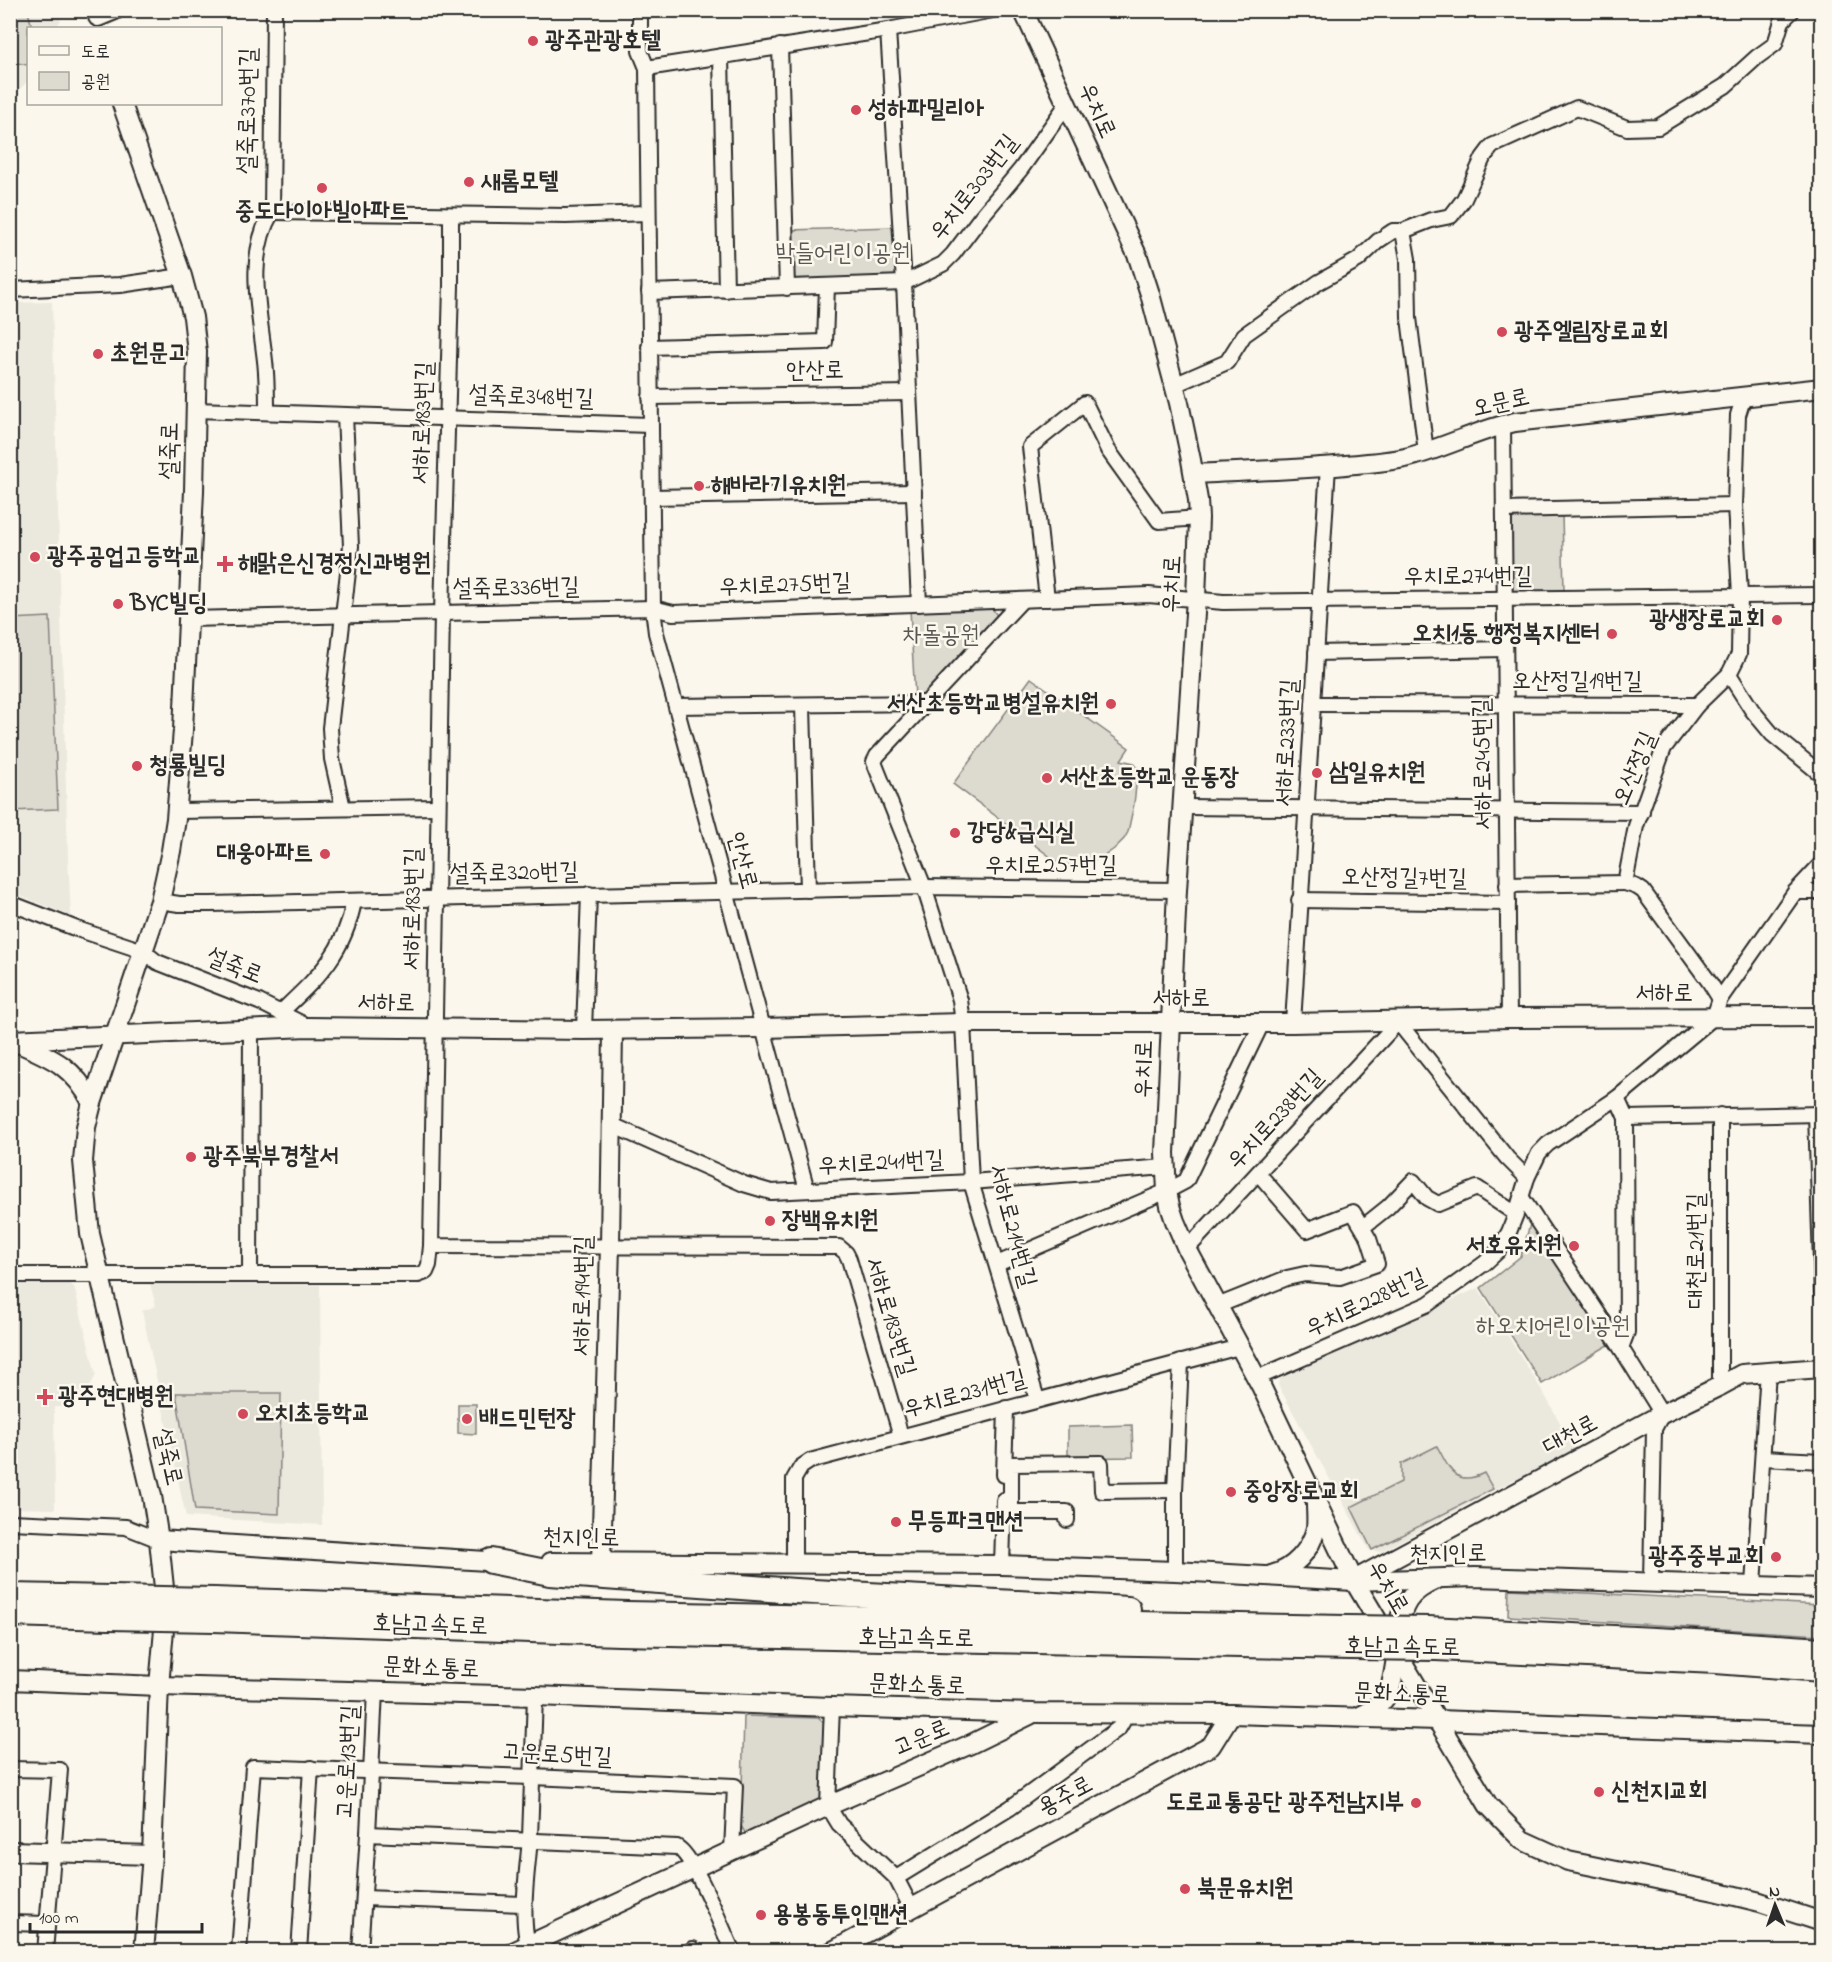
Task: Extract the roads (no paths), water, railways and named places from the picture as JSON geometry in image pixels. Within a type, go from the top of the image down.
[{"type":"highway","points":[[491,1561],[550,1573],[807,1592],[1183,1612],[1279,1628]]},
{"type":"highway","name":"호남고속도로","points":[[10,1596],[110,1607]]},
{"type":"highway","name":"호남고속도로","points":[[10,1614],[110,1607],[627,1614],[1279,1628],[1348,1638]]},
{"type":"highway","name":"호남고속도로","points":[[214,1609],[619,1633],[1432,1638],[1716,1643],[1821,1650]]},
{"type":"highway","name":"호남고속도로","points":[[1432,1638],[1821,1669]]},
{"type":"street","name":"설죽로370번길","points":[[272,212],[274,10]]},
{"type":"street","name":"안산로","points":[[640,10],[640,51],[647,68],[653,608],[656,633],[762,1028]]},
{"type":"street","points":[[647,68],[888,30],[993,10]]},
{"type":"street","name":"우치로","points":[[1023,10],[1138,257],[1174,385],[1198,500],[1196,598],[1170,1023],[1166,1167],[1167,1191],[1174,1221],[1257,1378],[1354,1581],[1488,1805],[1522,1840],[1568,1861],[1719,1892],[1760,1902],[1821,1922]]},
{"type":"street","points":[[1174,385],[1227,362],[1244,335],[1319,282],[1358,260],[1378,241],[1393,231],[1403,231],[1431,220],[1450,216],[1464,199],[1492,146],[1577,108],[1627,128],[1658,127],[1725,86],[1775,44],[1782,21],[1793,10]]},
{"type":"street","name":"우치로303번길","points":[[888,30],[914,492]]},
{"type":"street","points":[[780,46],[787,288]]},
{"type":"street","points":[[721,56],[726,290]]},
{"type":"street","name":"우치로303번길","points":[[649,292],[904,283],[943,264],[953,254],[1021,169],[1067,104]]},
{"type":"street","name":"설죽로","points":[[122,105],[182,276],[193,317],[196,410],[189,620],[177,811],[171,851],[160,901],[92,1103],[86,1127],[83,1161],[90,1234],[152,1496],[166,1607],[159,1686],[152,1855],[144,1952]]},
{"type":"street","points":[[267,412],[267,375],[257,297],[260,240],[272,212],[566,216],[647,213]]},
{"type":"street","name":"서하로183번길","points":[[451,214],[431,1246],[839,1247],[849,1259],[901,1436]]},
{"type":"street","points":[[1403,231],[1408,259],[1409,318],[1426,452]]},
{"type":"street","points":[[10,290],[120,285],[182,276]]},
{"type":"street","name":"안산로","points":[[650,346],[825,342],[827,286]]},
{"type":"street","name":"오문로","points":[[1194,474],[1393,460],[1426,452],[1503,424],[1821,388]]},
{"type":"street","name":"안산로","points":[[650,397],[909,393]]},
{"type":"street","name":"오산정길","points":[[1625,883],[1636,826],[1664,748],[1697,705],[1730,674],[1739,654],[1740,595],[1735,505],[1738,415],[1744,396]]},
{"type":"street","points":[[1047,599],[1030,447],[1085,403],[1107,450],[1159,521],[1199,518]]},
{"type":"street","name":"설죽로348번길","points":[[196,410],[650,424]]},
{"type":"street","points":[[342,808],[332,759],[330,728],[352,531],[345,415]]},
{"type":"street","name":"서하로245번길","points":[[1503,424],[1509,1018]]},
{"type":"street","name":"서하로233번길","points":[[1293,1023],[1328,466]]},
{"type":"street","points":[[652,497],[914,492],[919,604]]},
{"type":"street","points":[[1504,510],[1735,505]]},
{"type":"street","name":"우치로275번길","points":[[653,608],[673,613],[1149,595],[1196,598]]},
{"type":"street","name":"우치로274번길","points":[[1196,598],[1223,602],[1821,595]]},
{"type":"street","points":[[963,1023],[960,1000],[924,887],[874,762],[877,756],[1022,600]]},
{"type":"street","name":"설죽로336번길","points":[[189,620],[653,608]]},
{"type":"street","points":[[1316,653],[1505,649]]},
{"type":"street","points":[[1730,674],[1752,710],[1772,734],[1821,775]]},
{"type":"street","points":[[676,706],[927,703]]},
{"type":"street","name":"오산정길19번길","points":[[1313,704],[1697,705]]},
{"type":"street","points":[[803,706],[808,890]]},
{"type":"street","points":[[177,811],[438,807]]},
{"type":"street","points":[[1184,807],[1642,812]]},
{"type":"street","points":[[1714,1017],[1720,999],[1795,892],[1821,863]]},
{"type":"street","points":[[1508,885],[1625,883],[1637,887],[1643,891],[1720,999]]},
{"type":"street","name":"우치로257번길","points":[[726,891],[924,887],[1177,890]]},
{"type":"street","name":"설죽로320번길","points":[[160,901],[179,904],[211,904],[726,891]]},
{"type":"street","points":[[1795,892],[1821,892]]},
{"type":"street","points":[[584,1030],[589,894]]},
{"type":"street","name":"오산정길7번길","points":[[1299,900],[1508,903]]},
{"type":"street","points":[[280,1013],[307,988],[339,947],[348,926],[354,901]]},
{"type":"street","points":[[10,903],[143,951]]},
{"type":"street","name":"설죽로","points":[[143,951],[157,962],[259,1002],[308,1027]]},
{"type":"street","name":"우치로228번길","points":[[1257,1378],[1428,1304],[1498,1251],[1516,1214],[1527,1178],[1539,1153],[1548,1144],[1617,1098],[1714,1017]]},
{"type":"street","name":"서하로","points":[[12,1041],[114,1034],[308,1027],[613,1030],[963,1023],[1293,1023],[1509,1018],[1821,1017]]},
{"type":"street","points":[[1398,1022],[1507,1158],[1527,1178]]},
{"type":"street","name":"우치로238번길","points":[[1187,1249],[1398,1022]]},
{"type":"street","name":"서하로214번길","points":[[963,1023],[971,1182],[1037,1399]]},
{"type":"street","points":[[997,1264],[1186,1181],[1262,1023]]},
{"type":"street","points":[[762,1028],[807,1190]]},
{"type":"street","points":[[250,1274],[251,1029]]},
{"type":"street","name":"서하로194번길","points":[[601,1563],[610,1246],[613,1030]]},
{"type":"street","points":[[12,1041],[48,1056],[68,1069],[84,1088],[92,1103]]},
{"type":"street","points":[[1617,1098],[1626,1118],[1627,1332],[1621,1348]]},
{"type":"street","points":[[1626,1118],[1819,1114],[1821,1293]]},
{"type":"street","name":"대천로21번길","points":[[1720,1115],[1720,1386]]},
{"type":"street","name":"우치로241번길","points":[[612,1125],[744,1184],[761,1190],[780,1192],[971,1182],[1166,1167]]},
{"type":"street","points":[[1217,1306],[1287,1278],[1305,1274],[1340,1277],[1377,1264],[1363,1227],[1353,1212],[1307,1230],[1258,1173]]},
{"type":"street","points":[[1363,1227],[1388,1207],[1413,1181],[1427,1198],[1438,1204],[1477,1188],[1516,1214]]},
{"type":"street","points":[[1521,1198],[1662,1414],[1654,1429],[1651,1581]]},
{"type":"street","points":[[10,1275],[418,1275],[426,1272],[431,1246]]},
{"type":"street","name":"우치로231번길","points":[[794,1565],[794,1479],[801,1467],[810,1461],[1239,1347]]},
{"type":"street","points":[[1174,1571],[1181,1362]]},
{"type":"street","name":"대천로","points":[[1354,1581],[1662,1414],[1742,1374],[1821,1368]]},
{"type":"street","points":[[1754,1585],[1768,1371]]},
{"type":"street","points":[[1002,1565],[1006,1408]]},
{"type":"street","points":[[1763,1458],[1821,1461]]},
{"type":"street","points":[[1067,1520],[1067,1512],[1011,1512],[1011,1464],[1101,1463],[1102,1491],[1175,1490]]},
{"type":"street","points":[[1267,1576],[1278,1574],[1300,1559],[1316,1527],[1316,1502]]},
{"type":"street","points":[[10,1522],[126,1527],[159,1540]]},
{"type":"street","name":"천지인로","points":[[159,1540],[491,1561],[1002,1565],[1174,1571],[1354,1581],[1440,1578],[1651,1581],[1821,1588]]},
{"type":"street","points":[[1356,1718],[1376,1708],[1387,1697],[1404,1606],[1411,1595],[1422,1586],[1440,1578]]},
{"type":"street","name":"문화소통로","points":[[10,1680],[1034,1713],[1231,1714],[1438,1720],[1821,1734]]},
{"type":"street","name":"고운로13번길","points":[[360,1952],[375,1691]]},
{"type":"street","points":[[524,1949],[524,1904],[530,1840],[535,1696]]},
{"type":"street","points":[[832,1707],[828,1806],[839,1824],[896,1878],[912,1909]]},
{"type":"street","name":"고운로","points":[[524,1949],[694,1868],[828,1806],[971,1744],[1034,1713]]},
{"type":"street","name":"용주로","points":[[896,1878],[1010,1808],[1119,1728],[1127,1714]]},
{"type":"street","name":"용주로","points":[[831,1952],[1210,1746],[1231,1714]]},
{"type":"street","name":"고운로5번길","points":[[239,1952],[253,1767],[735,1786],[732,1851]]},
{"type":"street","points":[[299,1952],[311,1768]]},
{"type":"street","points":[[10,1769],[60,1770],[45,1952]]},
{"type":"street","name":"고운로13번길","points":[[368,1834],[676,1847],[681,1850],[694,1868]]},
{"type":"street","points":[[10,1851],[152,1855]]},
{"type":"street","points":[[694,1868],[733,1952]]},
{"type":"street","points":[[364,1898],[524,1904]]},
{"type":"street","points":[[10,1923],[47,1924]]},
{"type":"place","name":"광주관광호텔","points":[[533,41]]},
{"type":"place","name":"성하파밀리아","points":[[856,110]]},
{"type":"place","name":"새롬모텔","points":[[469,182]]},
{"type":"place","name":"중도다이아빌아파트","points":[[322,188]]},
{"type":"place","name":"광주엘림장로교회","points":[[1502,332]]},
{"type":"place","name":"초원문고","points":[[98,354]]},
{"type":"place","name":"해바라기유치원","points":[[699,486]]},
{"type":"place","name":"광주공업고등학교","points":[[35,557]]},
{"type":"place","name":"해맑은신경정신과병원","points":[[225,564]]},
{"type":"place","name":"BYC빌딩","points":[[118,604]]},
{"type":"place","name":"광생장로교회","points":[[1777,620]]},
{"type":"place","name":"오치1동 행정복지센터","points":[[1612,634]]},
{"type":"place","name":"서산초등학교병설유치원","points":[[1111,704]]},
{"type":"place","name":"청룡빌딩","points":[[137,766]]},
{"type":"place","name":"삼일유치원","points":[[1317,773]]},
{"type":"place","name":"서산초등학교 운동장","points":[[1047,778]]},
{"type":"place","name":"강당&급식실","points":[[955,833]]},
{"type":"place","name":"대웅아파트","points":[[325,854]]},
{"type":"place","name":"광주북부경찰서","points":[[191,1157]]},
{"type":"place","name":"장백유치원","points":[[770,1221]]},
{"type":"place","name":"서호유치원","points":[[1574,1246]]},
{"type":"place","name":"광주현대병원","points":[[45,1397]]},
{"type":"place","name":"오치초등학교","points":[[243,1414]]},
{"type":"place","name":"배드민턴장","points":[[467,1419]]},
{"type":"place","name":"중앙장로교회","points":[[1231,1492]]},
{"type":"place","name":"무등파크맨션","points":[[896,1522]]},
{"type":"place","name":"광주중부교회","points":[[1776,1557]]},
{"type":"place","name":"신천지교회","points":[[1599,1792]]},
{"type":"place","name":"도로교통공단 광주전남지부","points":[[1416,1803]]},
{"type":"place","name":"북문유치원","points":[[1185,1889]]},
{"type":"place","name":"용봉동투인맨션","points":[[761,1915]]},
{"type":"park label","name":"박들어린이공원","points":[[843,254]]},
{"type":"park label","name":"차돌공원","points":[[941,636]]},
{"type":"park label","name":"하오치어린이공원","points":[[1553,1327]]}]
